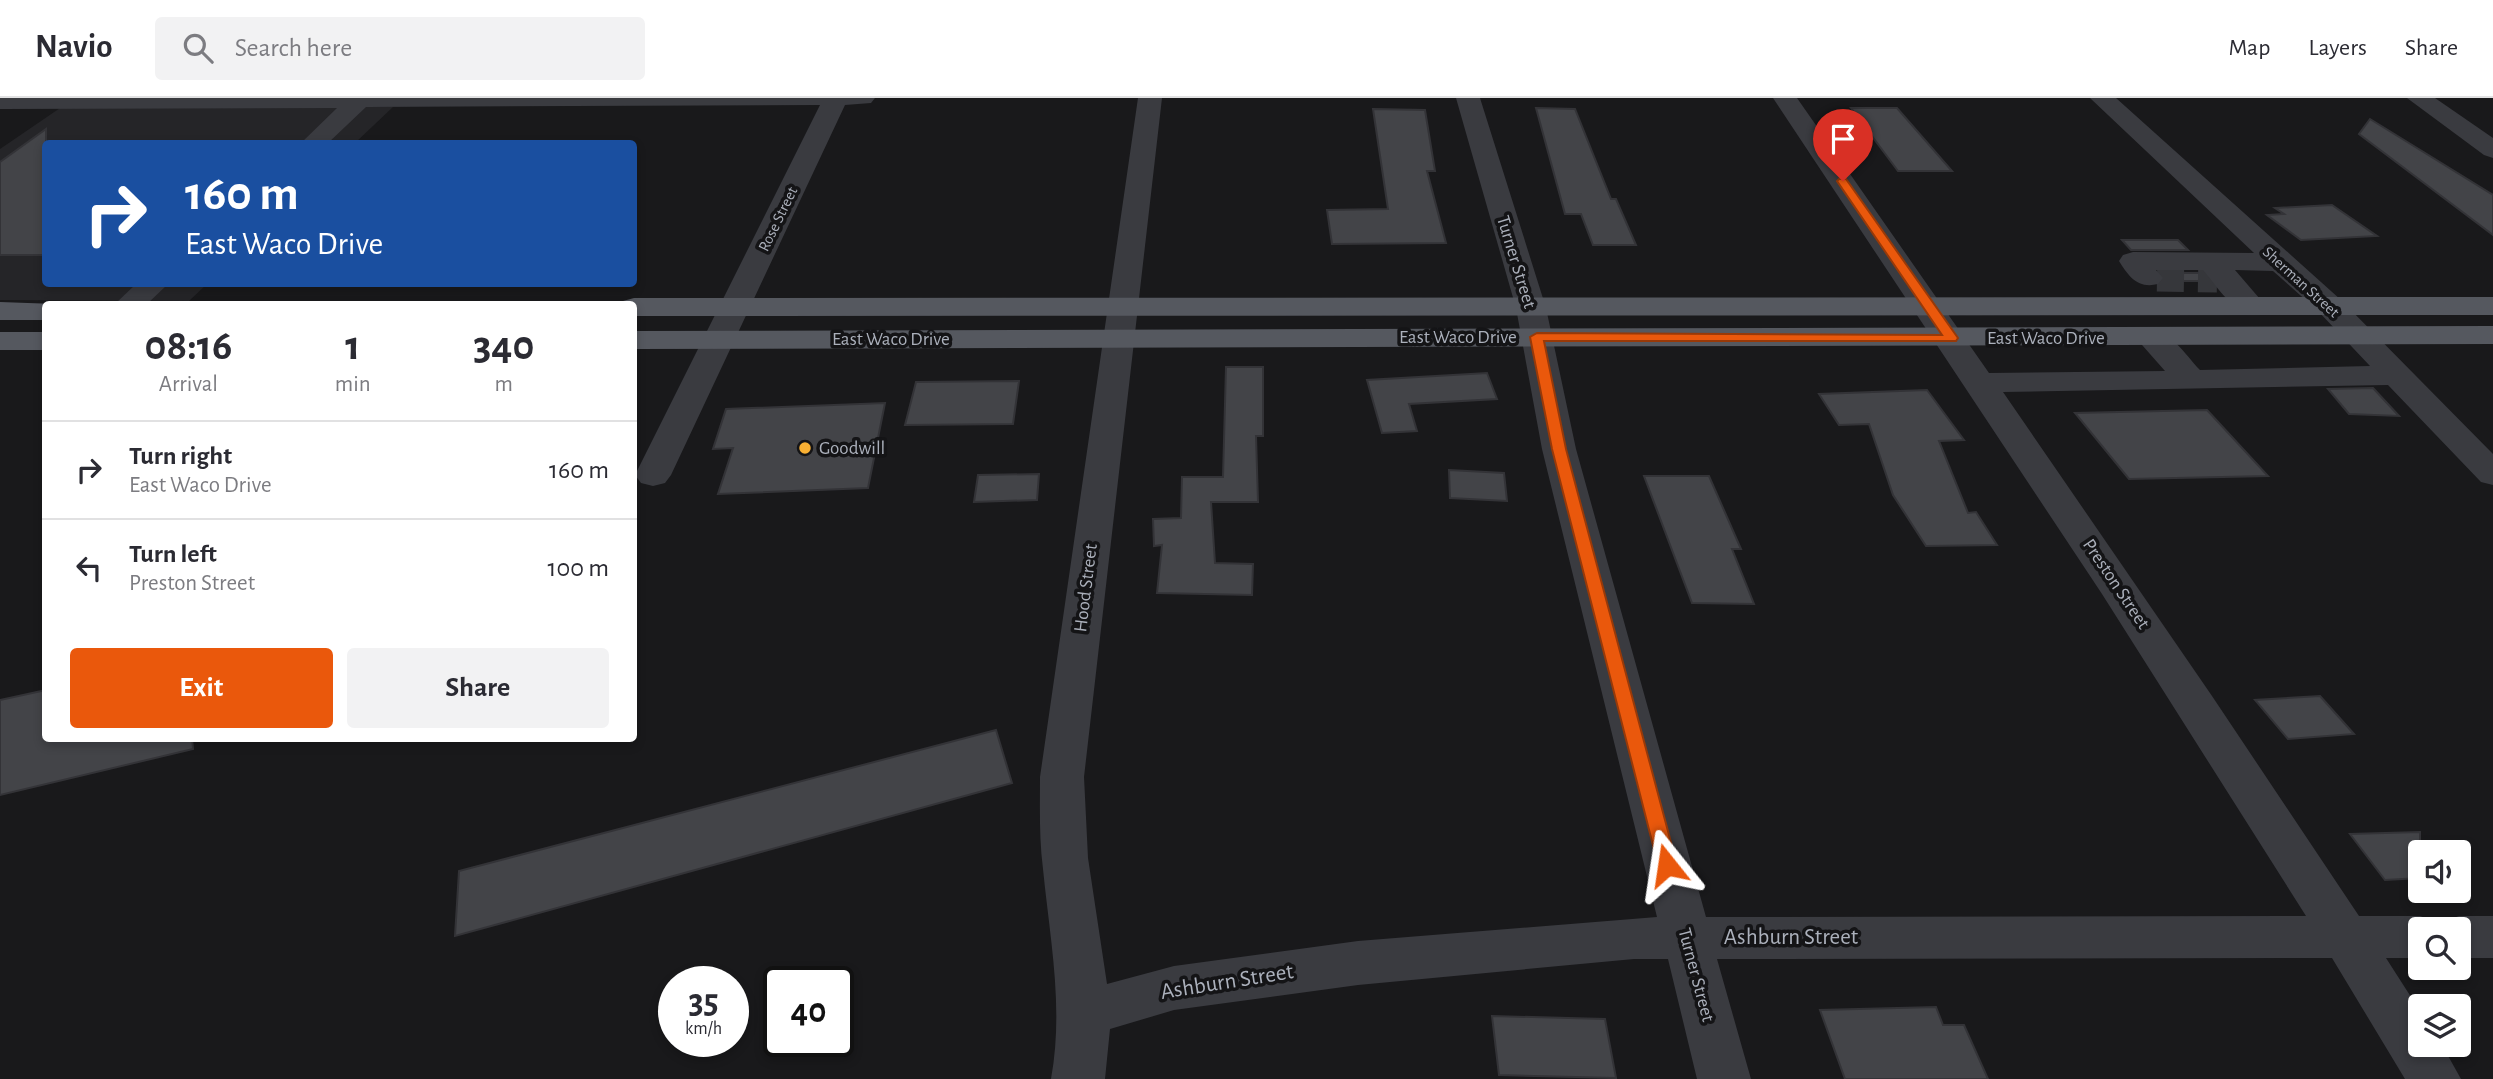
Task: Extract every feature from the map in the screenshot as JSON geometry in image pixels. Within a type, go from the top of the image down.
[{"type":"main road","name":"East Waco Drive","points":[[637,307],[735,306],[1121,324]]},
{"type":"main road","name":"East Waco Drive","points":[[1940,323],[2169,306],[2493,306]]},
{"type":"main road","points":[[0,311],[42,311]]},
{"type":"main road","name":"East Waco Drive","points":[[637,340],[717,340],[1121,324],[1534,322],[1940,323],[2151,337],[2493,335]]},
{"type":"main road","points":[[0,341],[42,341]]},
{"type":"street","name":"Rose Street","points":[[653,475],[836,98]]},
{"type":"street","points":[[0,102],[863,98]]},
{"type":"street","name":"Hood Street","points":[[1078,1079],[1084,1013],[1083,971],[1065,865],[1062,777],[1150,98]]},
{"type":"street","name":"Turner Street","points":[[1468,98],[1534,322],[1559,449],[1724,1079]]},
{"type":"street","name":"Preston Street","points":[[1785,98],[1982,383],[2347,937],[2434,1079]]},
{"type":"street","name":"Sherman Street","points":[[2102,98],[2330,306],[2493,474]]},
{"type":"street","points":[[2419,98],[2493,150]]},
{"type":"street","points":[[316,140],[360,100]]},
{"type":"street","points":[[2169,306],[2152,278],[2133,261],[2218,273],[2279,262]]},
{"type":"street","points":[[2218,273],[2251,306]]},
{"type":"street","points":[[133,301],[150,287]]},
{"type":"street","points":[[2151,337],[2191,380]]},
{"type":"street","points":[[2282,337],[2326,377]]},
{"type":"street","points":[[1982,383],[2396,375]]},
{"type":"street","name":"Ashburn Street","points":[[1084,1013],[1174,988],[1358,963],[1634,938],[2408,937]]},
{"type":"street","points":[[2471,937],[2493,937]]},
{"type":"shaded area","points":[[63,106],[393,107],[358,140],[42,140],[42,287],[204,287],[189,301],[0,300],[0,149]]},
{"type":"building","points":[[1536,108],[1575,109],[1611,199],[1616,199],[1636,245],[1593,245],[1581,214],[1565,214]]},
{"type":"building","points":[[1851,108],[1897,108],[1952,171],[1898,171]]},
{"type":"building","points":[[1373,109],[1425,110],[1435,171],[1427,171],[1446,243],[1332,244],[1327,210],[1388,209]]},
{"type":"building","points":[[2370,119],[2493,195],[2493,235],[2359,134]]},
{"type":"building","points":[[46,129],[46,140],[42,140],[42,255],[0,255],[0,162]]},
{"type":"building","points":[[2332,205],[2377,236],[2301,240],[2267,215],[2284,214],[2275,208]]},
{"type":"building","points":[[2122,240],[2178,240],[2188,250],[2131,250]]},
{"type":"building","points":[[2162,273],[2202,273],[2209,281],[2164,281],[2166,278]]},
{"type":"building","points":[[1226,367],[1263,367],[1263,436],[1256,436],[1258,502],[1211,502],[1215,563],[1253,564],[1252,595],[1157,593],[1162,545],[1154,546],[1153,519],[1181,518],[1182,477],[1223,477]]},
{"type":"building","points":[[1487,373],[1497,399],[1409,404],[1417,431],[1382,433],[1367,380]]},
{"type":"building","points":[[1019,381],[1013,424],[905,425],[916,382]]},
{"type":"building","points":[[2373,388],[2399,416],[2349,414],[2328,389]]},
{"type":"building","points":[[1927,390],[1964,440],[1939,441],[1968,513],[1976,512],[1997,545],[1926,546],[1893,495],[1869,424],[1839,425],[1819,394]]},
{"type":"building","name":"Goodwill","points":[[885,403],[868,488],[718,494],[733,448],[713,449],[726,409]]},
{"type":"building","points":[[2207,410],[2268,476],[2129,479],[2075,413]]},
{"type":"building","points":[[1449,470],[1504,473],[1507,501],[1450,498]]},
{"type":"building","points":[[1039,474],[1037,500],[974,502],[978,475]]},
{"type":"building","points":[[1644,476],[1709,476],[1741,549],[1732,549],[1754,604],[1692,603]]},
{"type":"building","points":[[42,691],[42,742],[192,742],[193,749],[0,795],[0,700]]},
{"type":"building","points":[[2320,696],[2354,734],[2288,739],[2255,700]]},
{"type":"building","points":[[996,730],[1012,783],[455,936],[459,871]]},
{"type":"building","points":[[2420,832],[2420,840],[2408,840],[2408,879],[2385,880],[2350,834]]},
{"type":"building","points":[[1936,1007],[1943,1025],[1964,1025],[1988,1079],[1845,1079],[1820,1010]]},
{"type":"building","points":[[1492,1016],[1605,1019],[1616,1078],[1499,1075]]},
{"type":"tunnel","points":[[2157,278],[2217,279]]},
{"type":"place","name":"Goodwill","points":[[805,448]]},
{"type":"route","points":[[1667,865],[1559,449],[1537,337],[1951,338],[1843,181]]}]
